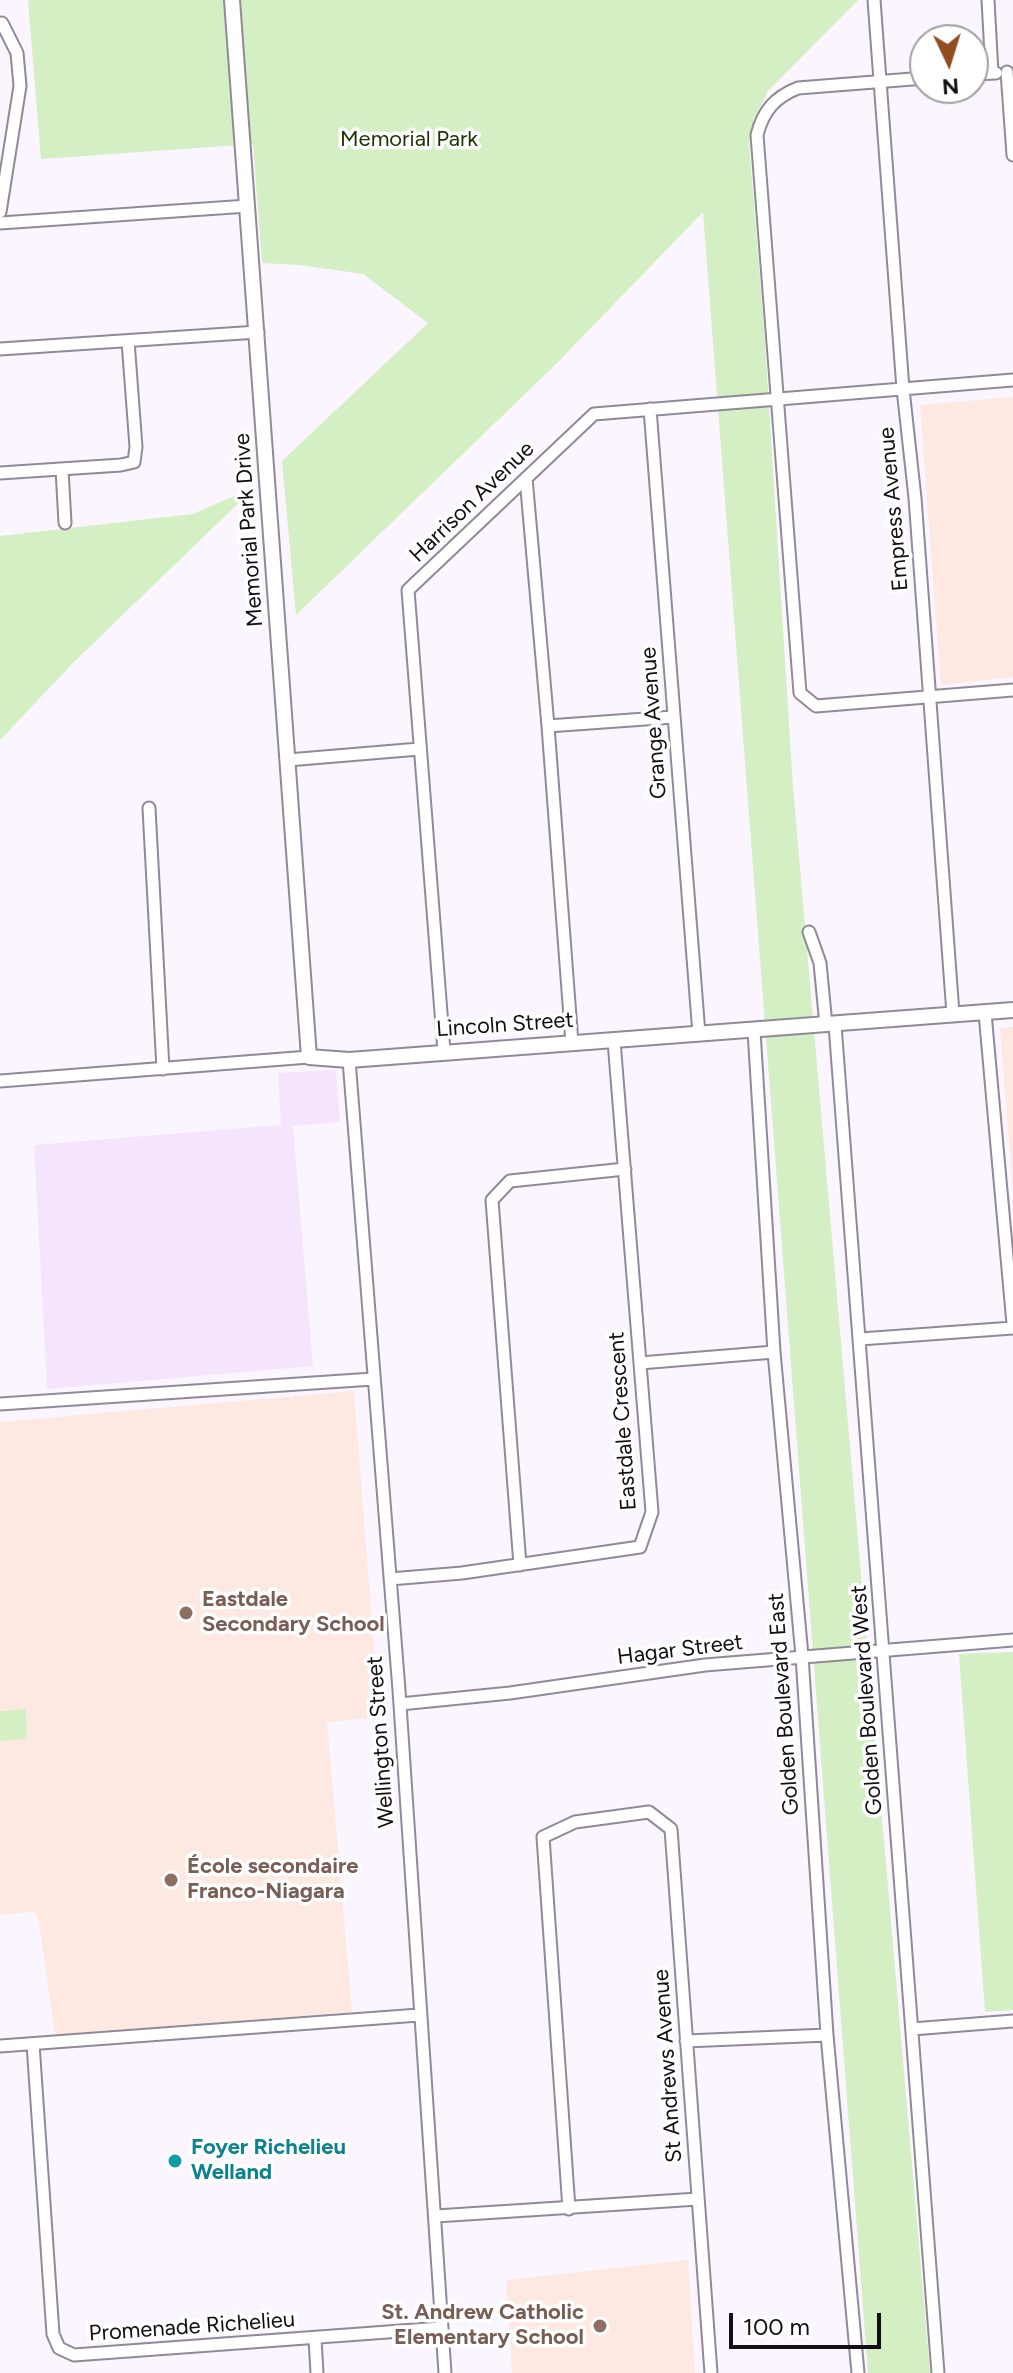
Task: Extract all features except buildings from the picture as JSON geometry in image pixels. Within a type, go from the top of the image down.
[{"type":"main road","name":"Memorial Park Drive","points":[[232,0],[309,1057]]},
{"type":"main road","name":"Lincoln Street","points":[[309,1057],[349,1060],[1013,1010]]},
{"type":"street","name":"Empress Avenue","points":[[874,0],[953,1014]]},
{"type":"street","points":[[987,0],[992,73]]},
{"type":"street","points":[[0,212],[20,86],[17,53],[2,23]]},
{"type":"street","points":[[989,73],[1010,72],[1013,155]]},
{"type":"street","points":[[909,79],[809,86],[788,92],[775,101],[759,125],[756,146],[800,693],[816,706],[1013,690]]},
{"type":"street","points":[[0,223],[248,206]]},
{"type":"street","points":[[0,349],[258,332]]},
{"type":"street","points":[[0,473],[134,462],[136,447],[128,341]]},
{"type":"street","name":"Harrison Avenue","points":[[444,1051],[408,590],[594,414],[1013,380]]},
{"type":"street","name":"Grange Avenue","points":[[650,409],[699,1034]]},
{"type":"street","points":[[62,469],[65,523]]},
{"type":"street","points":[[526,478],[572,1043]]},
{"type":"street","points":[[548,726],[673,717]]},
{"type":"street","points":[[288,760],[419,749]]},
{"type":"street","points":[[149,808],[163,1069]]},
{"type":"street","name":"Golden Boulevard West","points":[[809,932],[820,963],[831,1025],[860,1339],[938,2373]]},
{"type":"street","points":[[860,1339],[1013,1326],[985,1013]]},
{"type":"street","name":"Golden Boulevard East","points":[[754,1031],[774,1352],[802,1656],[827,2035],[858,2373]]},
{"type":"street","name":"Eastdale Crescent","points":[[390,1579],[520,1565],[640,1547],[652,1512],[614,1041]]},
{"type":"street","name":"Lincoln Street","points":[[0,1081],[309,1057]]},
{"type":"street","name":"Wellington Street","points":[[349,1060],[400,1704],[445,2373]]},
{"type":"street","points":[[520,1565],[492,1200],[510,1181],[625,1169]]},
{"type":"street","points":[[640,1363],[774,1352]]},
{"type":"street","points":[[0,1404],[373,1379]]},
{"type":"street","name":"Hagar Street","points":[[400,1704],[510,1693],[705,1665],[1013,1640]]},
{"type":"street","name":"St Andrews Avenue","points":[[569,2209],[543,1837],[575,1822],[649,1812],[671,1829],[711,2373]]},
{"type":"street","points":[[0,2046],[419,2015]]},
{"type":"street","points":[[912,2029],[1013,2021]]},
{"type":"street","points":[[686,2041],[827,2035]]},
{"type":"street","name":"Promenade Richelieu","points":[[33,2044],[53,2334],[59,2348],[74,2355],[442,2328]]},
{"type":"street","points":[[436,2216],[698,2199]]},
{"type":"street","points":[[315,2339],[317,2373]]},
{"type":"shaded area","points":[[1013,397],[1013,677],[941,685],[920,405]]},
{"type":"shaded area","points":[[1013,1027],[1013,1192],[1000,1028]]},
{"type":"shaded area","points":[[336,1070],[340,1122],[293,1126],[313,1366],[47,1389],[34,1145],[281,1125],[278,1073]]},
{"type":"shaded area","points":[[354,1391],[377,1688],[368,1689],[370,1718],[327,1722],[352,2012],[55,2035],[35,1911],[0,1915],[0,1741],[27,1739],[26,1709],[0,1711],[0,1422]]},
{"type":"shaded area","name":"St. Andrew Catholic Elementary School","points":[[688,2260],[695,2373],[512,2373],[506,2280]]},
{"type":"green space","name":"Memorial Park","points":[[28,0],[858,0],[768,91],[754,120],[749,143],[793,787],[930,2373],[868,2373],[703,212],[556,364],[296,615],[282,461],[428,323],[363,274],[262,263],[253,144],[41,159]]},
{"type":"green space","points":[[255,487],[75,661],[0,740],[0,536],[193,514]]},
{"type":"green space","points":[[1013,1652],[1013,2010],[985,2012],[959,1654]]},
{"type":"green space","points":[[26,1709],[27,1739],[0,1741],[0,1711]]},
{"type":"place","name":"Eastdale Secondary School","points":[[186,1613]]},
{"type":"place","name":"École secondaire Franco-Niagara","points":[[171,1880]]},
{"type":"place","name":"Foyer Richelieu Welland","points":[[175,2161]]},
{"type":"place","name":"St. Andrew Catholic Elementary School","points":[[600,2326]]}]
